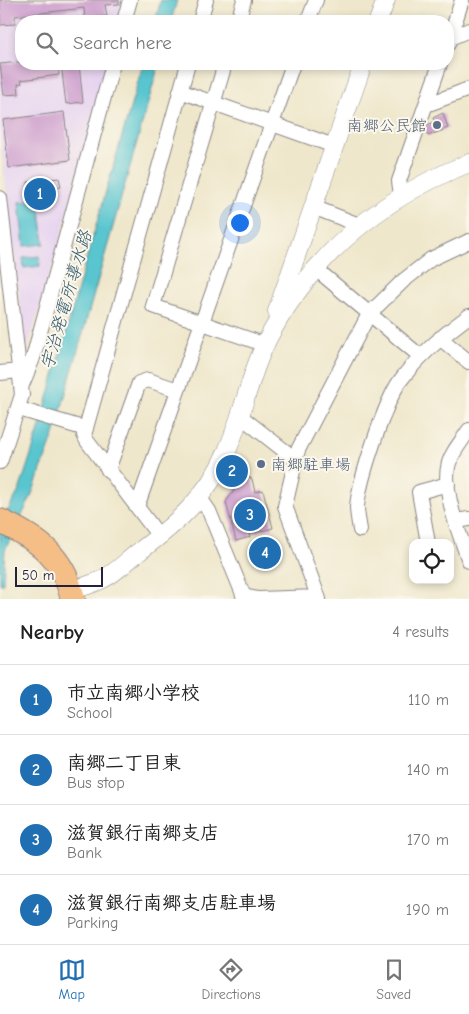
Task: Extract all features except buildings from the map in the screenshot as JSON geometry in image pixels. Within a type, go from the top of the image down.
[{"type":"highway","points":[[10,526],[33,539],[56,559],[68,578],[72,595]]},
{"type":"street","points":[[126,15],[130,0]]},
{"type":"street","points":[[202,15],[206,0]]},
{"type":"street","points":[[240,15],[244,0]]},
{"type":"street","points":[[310,15],[316,0]]},
{"type":"street","points":[[380,15],[386,0]]},
{"type":"street","points":[[454,25],[462,0]]},
{"type":"street","points":[[454,38],[469,30]]},
{"type":"street","points":[[21,378],[33,358],[111,70]]},
{"type":"street","points":[[159,536],[87,441],[86,429],[186,70]]},
{"type":"street","points":[[223,70],[154,306],[202,322],[269,338]]},
{"type":"street","points":[[137,507],[291,70]]},
{"type":"street","points":[[72,595],[108,577],[159,536],[200,498],[228,450],[239,415],[269,338],[294,259],[361,70]]},
{"type":"street","points":[[400,195],[399,181],[438,70]]},
{"type":"street","points":[[426,105],[469,89]]},
{"type":"street","points":[[180,91],[334,146]]},
{"type":"street","points":[[269,338],[314,269],[360,225],[400,195],[443,173],[469,163]]},
{"type":"street","points":[[0,198],[7,320],[21,378],[24,410],[0,462]]},
{"type":"street","points":[[313,207],[360,225]]},
{"type":"street","points":[[200,498],[209,511],[244,598],[319,598],[285,506],[295,459],[369,314],[403,281],[431,259],[469,241]]},
{"type":"street","points":[[294,259],[306,269],[314,269],[322,274],[420,356]]},
{"type":"street","points":[[360,530],[357,509],[362,483],[377,434],[399,383],[420,356],[469,316]]},
{"type":"street","points":[[440,338],[469,362]]},
{"type":"street","points":[[0,373],[21,378]]},
{"type":"street","points":[[108,470],[139,383],[148,380],[178,390]]},
{"type":"street","points":[[24,410],[86,429]]},
{"type":"street","points":[[239,415],[295,459]]},
{"type":"street","points":[[469,430],[450,461],[448,484],[462,520],[469,561]]},
{"type":"street","points":[[427,539],[419,492],[448,484]]},
{"type":"shaded area","points":[[0,0],[123,0],[119,15],[15,15],[15,70],[105,70],[57,251],[26,353],[0,136]]},
{"type":"water","points":[[161,0],[177,0],[173,15],[157,15]]},
{"type":"water","name":"宇治発電所導水路","points":[[141,70],[157,70],[54,435],[30,499],[5,550],[3,584],[0,584],[0,524],[19,491],[39,430]]},
{"type":"water","points":[[39,200],[44,244],[24,246],[19,202]]},
{"type":"water","points":[[39,256],[40,266],[24,268],[23,258]]},
{"type":"place","name":"南郷公民館","points":[[437,125]]},
{"type":"place","name":"市立南郷小学校","points":[[40,194]]},
{"type":"place","name":"南郷駐車場","points":[[261,464]]},
{"type":"place","name":"南郷二丁目東","points":[[232,471]]},
{"type":"place","name":"滋賀銀行南郷支店","points":[[250,515]]},
{"type":"place","name":"滋賀銀行南郷支店駐車場","points":[[265,553]]}]
